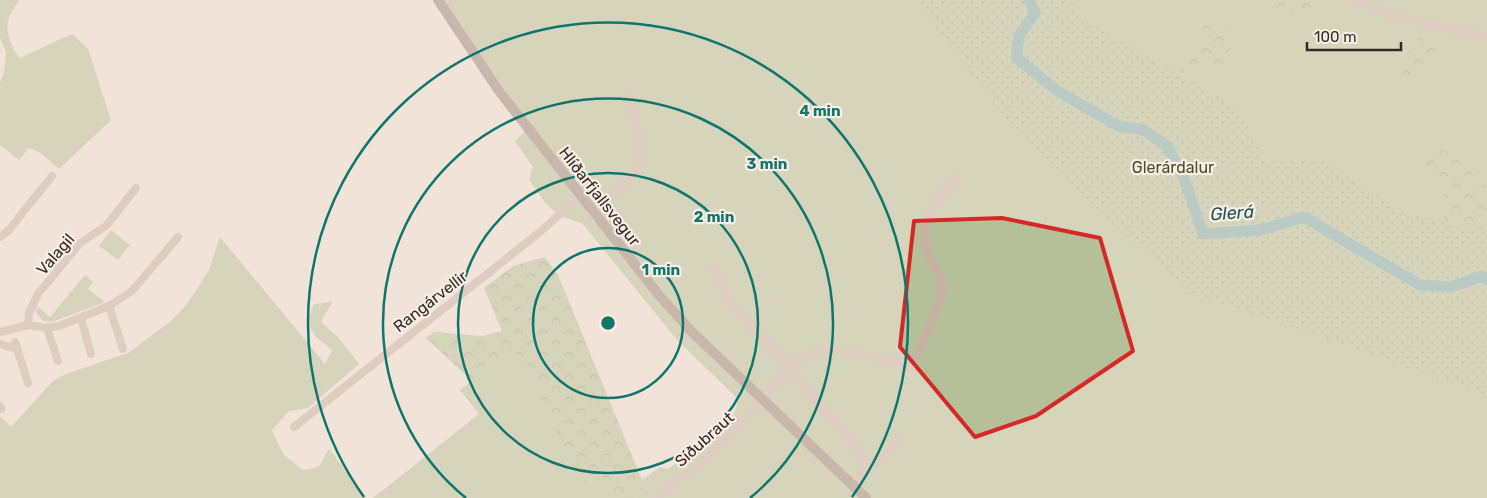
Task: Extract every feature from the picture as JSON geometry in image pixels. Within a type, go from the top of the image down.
[{"type":"main road","name":"Hlíðarfjallsvegur","points":[[438,0],[499,91],[675,314],[866,498]]},
{"type":"street","points":[[1354,0],[1399,17],[1487,37]]},
{"type":"street","points":[[594,212],[636,172],[641,163],[639,142],[627,91]]},
{"type":"street","points":[[0,237],[8,231],[52,176]]},
{"type":"street","name":"Síðubraut","points":[[659,498],[666,489],[708,457],[750,415],[762,397],[800,359],[814,352],[865,355],[911,368],[942,293],[941,278],[929,257],[926,245],[927,218],[936,199],[958,177]]},
{"type":"street","name":"Valagil","points":[[28,325],[29,312],[38,294],[80,243],[106,226],[136,188]]},
{"type":"street","name":"Rangárvellir","points":[[294,427],[540,232],[581,195]]},
{"type":"street","points":[[0,332],[28,325],[47,328],[81,318],[109,306],[132,290],[178,237]]},
{"type":"street","points":[[714,267],[728,301],[784,362],[851,440],[868,468]]},
{"type":"street","points":[[109,306],[122,349]]},
{"type":"street","points":[[81,318],[91,354]]},
{"type":"street","points":[[47,328],[58,361]]},
{"type":"street","points":[[0,344],[16,346],[28,384]]},
{"type":"street","points":[[852,484],[898,442]]},
{"type":"highlighted area","points":[[1002,218],[1100,238],[1133,351],[1036,416],[975,437],[900,347],[914,221]]},
{"type":"green space","points":[[0,0],[19,0],[7,25],[10,41],[20,58],[72,34],[88,49],[111,120],[59,169],[41,153],[29,148],[19,160],[0,145],[0,82],[4,73],[6,52],[0,38]]},
{"type":"green space","points":[[442,0],[1487,0],[1487,498],[637,498],[642,489],[642,480],[660,467],[668,469],[710,437],[734,414],[738,399],[677,340],[582,223],[563,217],[545,202],[529,179],[533,167],[515,141],[530,126]]},
{"type":"green space","name":"Glerárdalur","points":[[916,0],[1072,0],[1085,20],[1239,109],[1266,163],[1324,159],[1399,211],[1487,232],[1487,395],[1184,290],[1018,135]]},
{"type":"green space","points":[[1268,0],[1319,0],[1322,2],[1310,10],[1283,18]]},
{"type":"green space","points":[[1206,18],[1227,24],[1231,55],[1221,77],[1198,65],[1182,74],[1175,65],[1200,47],[1199,35]]},
{"type":"green space","points":[[1422,33],[1441,36],[1434,54],[1443,68],[1437,72],[1426,69],[1404,77],[1399,67]]},
{"type":"green space","points":[[1442,150],[1470,156],[1475,186],[1487,185],[1487,227],[1468,234],[1450,226],[1443,217],[1449,201],[1418,162]]},
{"type":"green space","points":[[111,230],[130,245],[118,260],[99,246]]},
{"type":"green space","points":[[220,237],[325,364],[332,350],[315,336],[307,322],[314,304],[332,302],[321,322],[337,336],[359,364],[308,408],[289,411],[272,430],[283,454],[303,470],[318,467],[329,449],[367,498],[0,498],[0,416],[11,427],[53,381],[66,374],[128,353],[172,320],[188,303],[209,270]]},
{"type":"green space","points":[[545,257],[558,275],[642,480],[642,489],[637,498],[620,498],[591,482],[579,469],[562,443],[547,412],[528,370],[527,358],[510,352],[472,381],[426,338],[434,332],[483,336],[502,331],[484,288],[513,266]]},
{"type":"green space","points":[[85,275],[93,282],[88,289],[105,302],[52,322],[43,321],[36,312],[37,306],[50,317]]},
{"type":"green space","points":[[510,352],[528,358],[588,481],[614,491],[620,498],[373,498],[479,414],[460,390]]},
{"type":"waterway","name":"Glerá","points":[[1029,0],[1035,13],[1019,36],[1016,57],[1056,90],[1118,126],[1144,130],[1167,146],[1183,175],[1203,234],[1260,230],[1304,217],[1420,285],[1451,287],[1482,276],[1487,280]]}]
